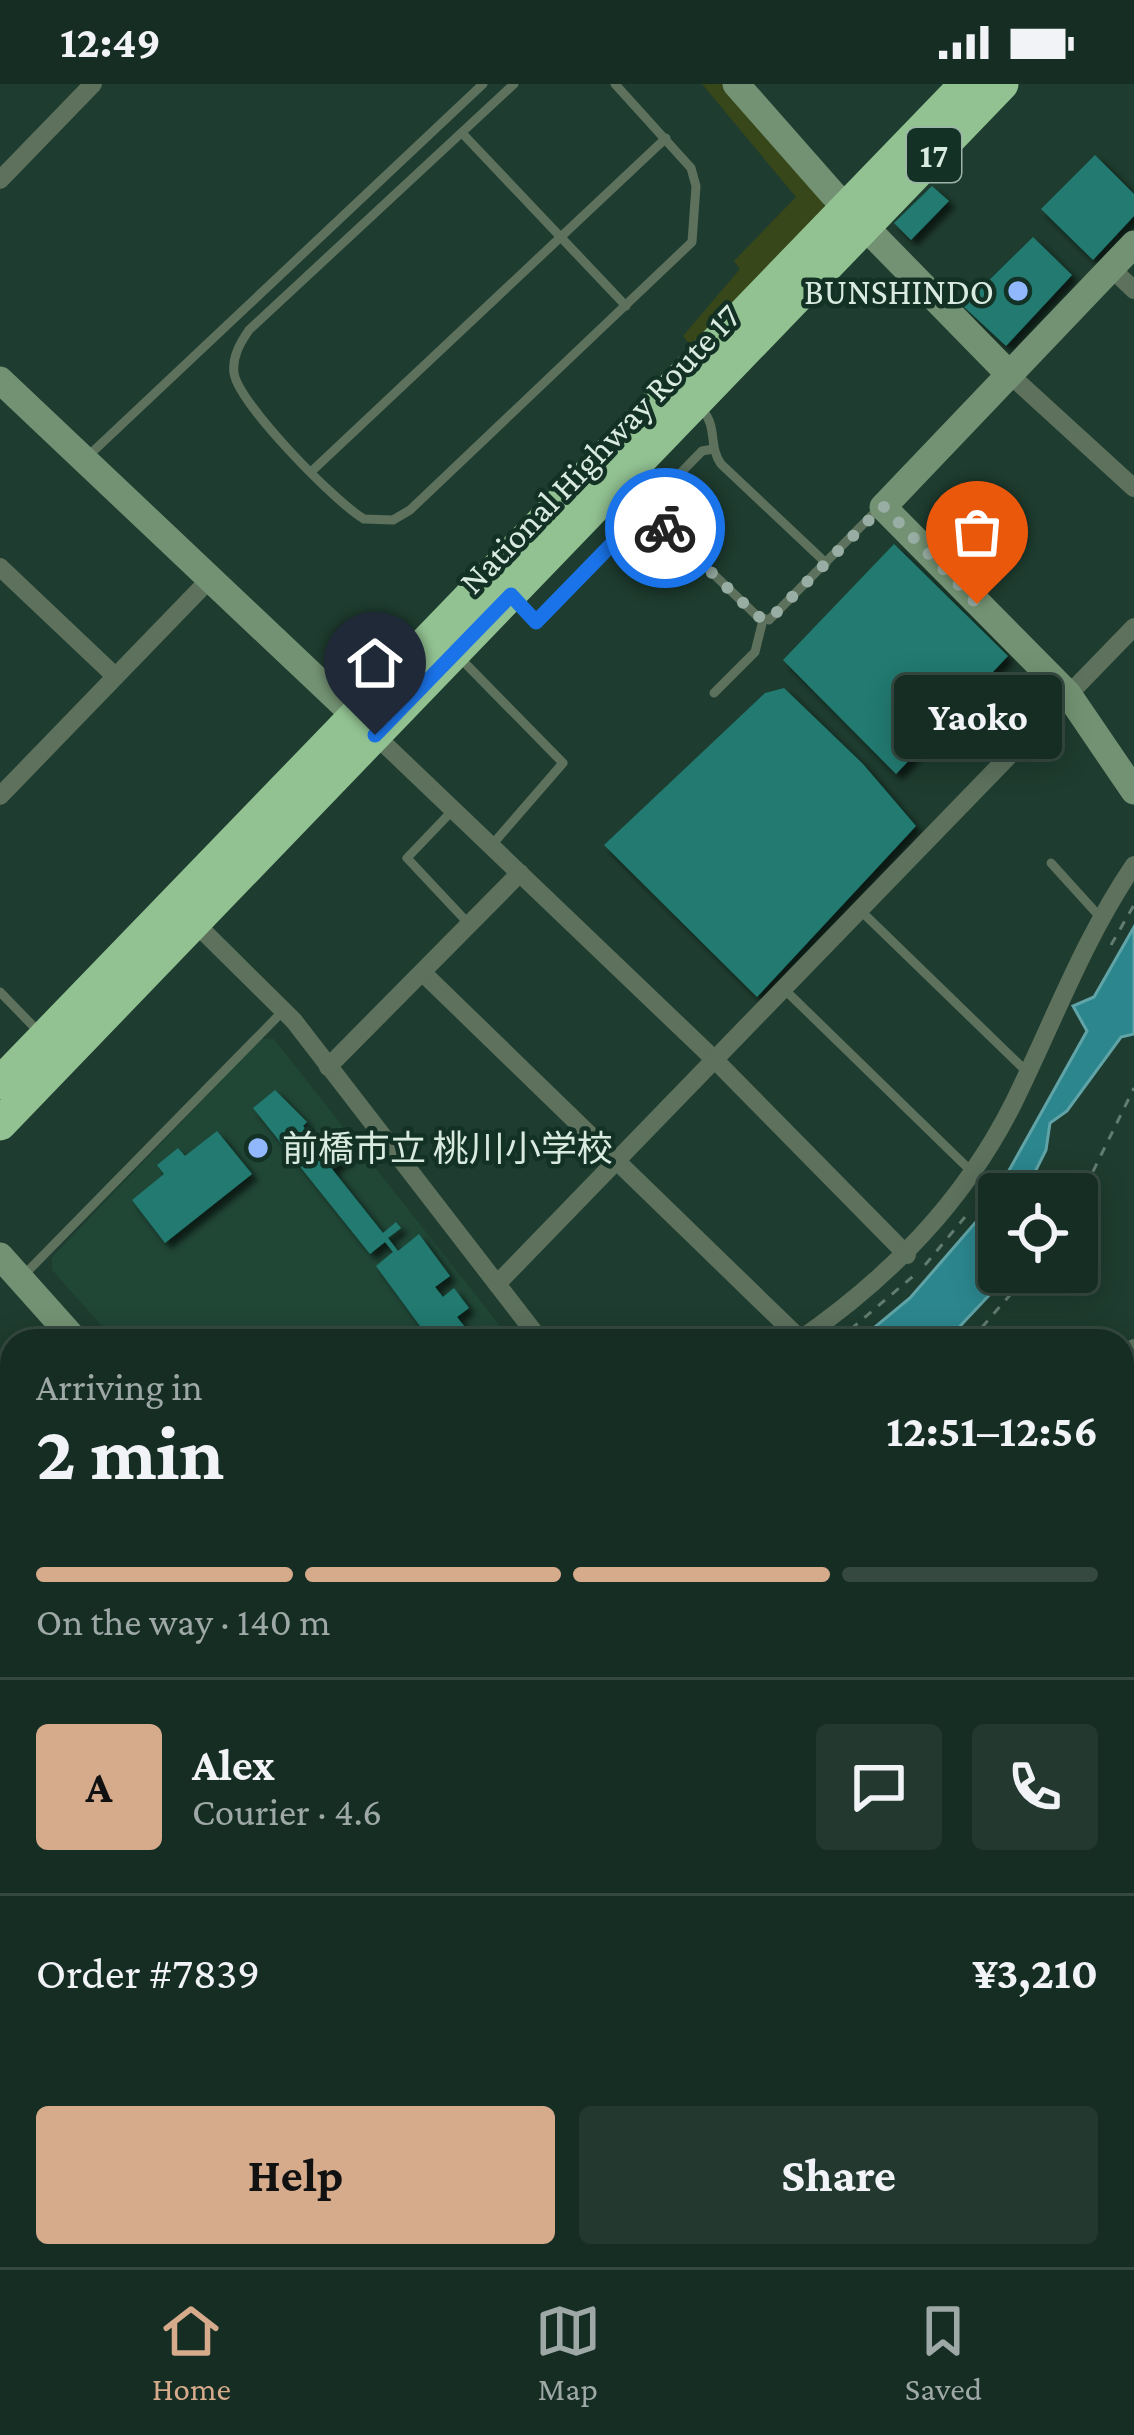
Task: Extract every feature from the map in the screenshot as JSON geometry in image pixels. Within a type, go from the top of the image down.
[{"type":"highway","name":"National Highway Route 17","points":[[0,1124],[195,923],[366,725],[455,653],[696,404],[966,84]]},
{"type":"highway","name":"National Highway Route 17","points":[[0,1083],[366,725],[857,217],[1002,84]]},
{"type":"street","points":[[4,168],[93,84]]},
{"type":"street","points":[[736,84],[1008,373],[1134,488]]},
{"type":"street","points":[[755,84],[857,217]]},
{"type":"street","points":[[1134,244],[883,506],[1068,694],[1134,791]]},
{"type":"street","points":[[1111,268],[1134,290]]},
{"type":"street","points":[[0,380],[716,1061],[907,1255]]},
{"type":"street","points":[[0,796],[209,580]]},
{"type":"street","points":[[5,581],[115,676]]},
{"type":"street","points":[[497,1284],[1134,627]]},
{"type":"street","points":[[811,1329],[907,1255],[972,1172],[1027,1072],[1100,917],[1134,865]]},
{"type":"street","points":[[328,1067],[520,873]]},
{"type":"street","points":[[195,923],[284,1010],[532,1329]]},
{"type":"street","points":[[423,973],[790,1329]]},
{"type":"street","points":[[0,1256],[65,1329]]},
{"type":"lane","points":[[86,458],[483,84]]},
{"type":"lane","points":[[514,84],[240,343],[234,373],[239,389],[356,515],[393,520],[692,242],[695,181],[687,161],[615,84]]},
{"type":"lane","points":[[462,133],[626,306]]},
{"type":"lane","points":[[313,470],[666,138]]},
{"type":"lane","points":[[696,404],[712,421],[713,449],[721,464],[826,563]]},
{"type":"lane","points":[[511,595],[536,622],[702,451],[713,449]]},
{"type":"lane","points":[[764,620],[776,615],[883,506]]},
{"type":"lane","points":[[646,509],[764,620]]},
{"type":"lane","points":[[714,693],[754,652],[764,620]]},
{"type":"lane","points":[[455,653],[563,763],[491,846]]},
{"type":"lane","points":[[453,810],[407,858],[470,924]]},
{"type":"lane","points":[[1051,863],[1100,917]]},
{"type":"lane","points":[[861,911],[1027,1072]]},
{"type":"lane","points":[[785,990],[972,1172]]},
{"type":"lane","points":[[0,992],[44,1037]]},
{"type":"lane","points":[[20,1278],[284,1010]]},
{"type":"path","points":[[1092,1173],[1134,1088]]},
{"type":"path","points":[[980,1329],[1012,1293]]},
{"type":"shaded area","points":[[702,84],[725,84],[838,210],[697,354],[683,336],[740,269],[734,261],[796,197]]},
{"type":"shaded area","name":"前橋市立 桃川小学校","points":[[261,1039],[274,1039],[503,1329],[104,1329],[52,1270],[52,1257]]},
{"type":"water","points":[[1134,927],[1134,1034],[1121,1037],[1067,1111],[1050,1123],[1046,1150],[1034,1173],[1008,1173],[1087,1031],[1073,1006],[1094,997]]},
{"type":"water","points":[[978,1220],[978,1293],[991,1293],[957,1329],[873,1329],[910,1298]]},
{"type":"building","points":[[1095,155],[1134,194],[1134,216],[1093,260],[1041,209]]},
{"type":"building","points":[[932,186],[949,201],[911,240],[894,223]]},
{"type":"building","name":"BUNSHINDO","points":[[1033,237],[1072,275],[1006,346],[963,306]]},
{"type":"building","points":[[894,544],[1008,656],[896,774],[783,660]]},
{"type":"building","points":[[784,688],[863,764],[916,826],[757,997],[604,845],[765,693]]},
{"type":"building","points":[[275,1090],[307,1122],[303,1126],[328,1156],[340,1146],[348,1156],[332,1169],[383,1233],[396,1222],[401,1228],[388,1238],[398,1251],[419,1234],[450,1276],[435,1287],[443,1297],[454,1288],[469,1308],[457,1317],[466,1329],[422,1329],[376,1266],[393,1252],[385,1242],[370,1254],[253,1108]]},
{"type":"building","points":[[217,1131],[252,1174],[165,1243],[132,1200],[164,1174],[157,1165],[178,1148],[185,1156]]},
{"type":"way so far","points":[[665,528],[757,616],[769,620],[883,506],[977,604]]},
{"type":"place","name":"BUNSHINDO","points":[[1018,291]]},
{"type":"place","name":"Yaoko","points":[[977,604]]},
{"type":"place","name":"前橋市立 桃川小学校","points":[[258,1148]]},
{"type":"route","points":[[375,735],[511,595],[536,622],[646,509],[665,528]]}]
